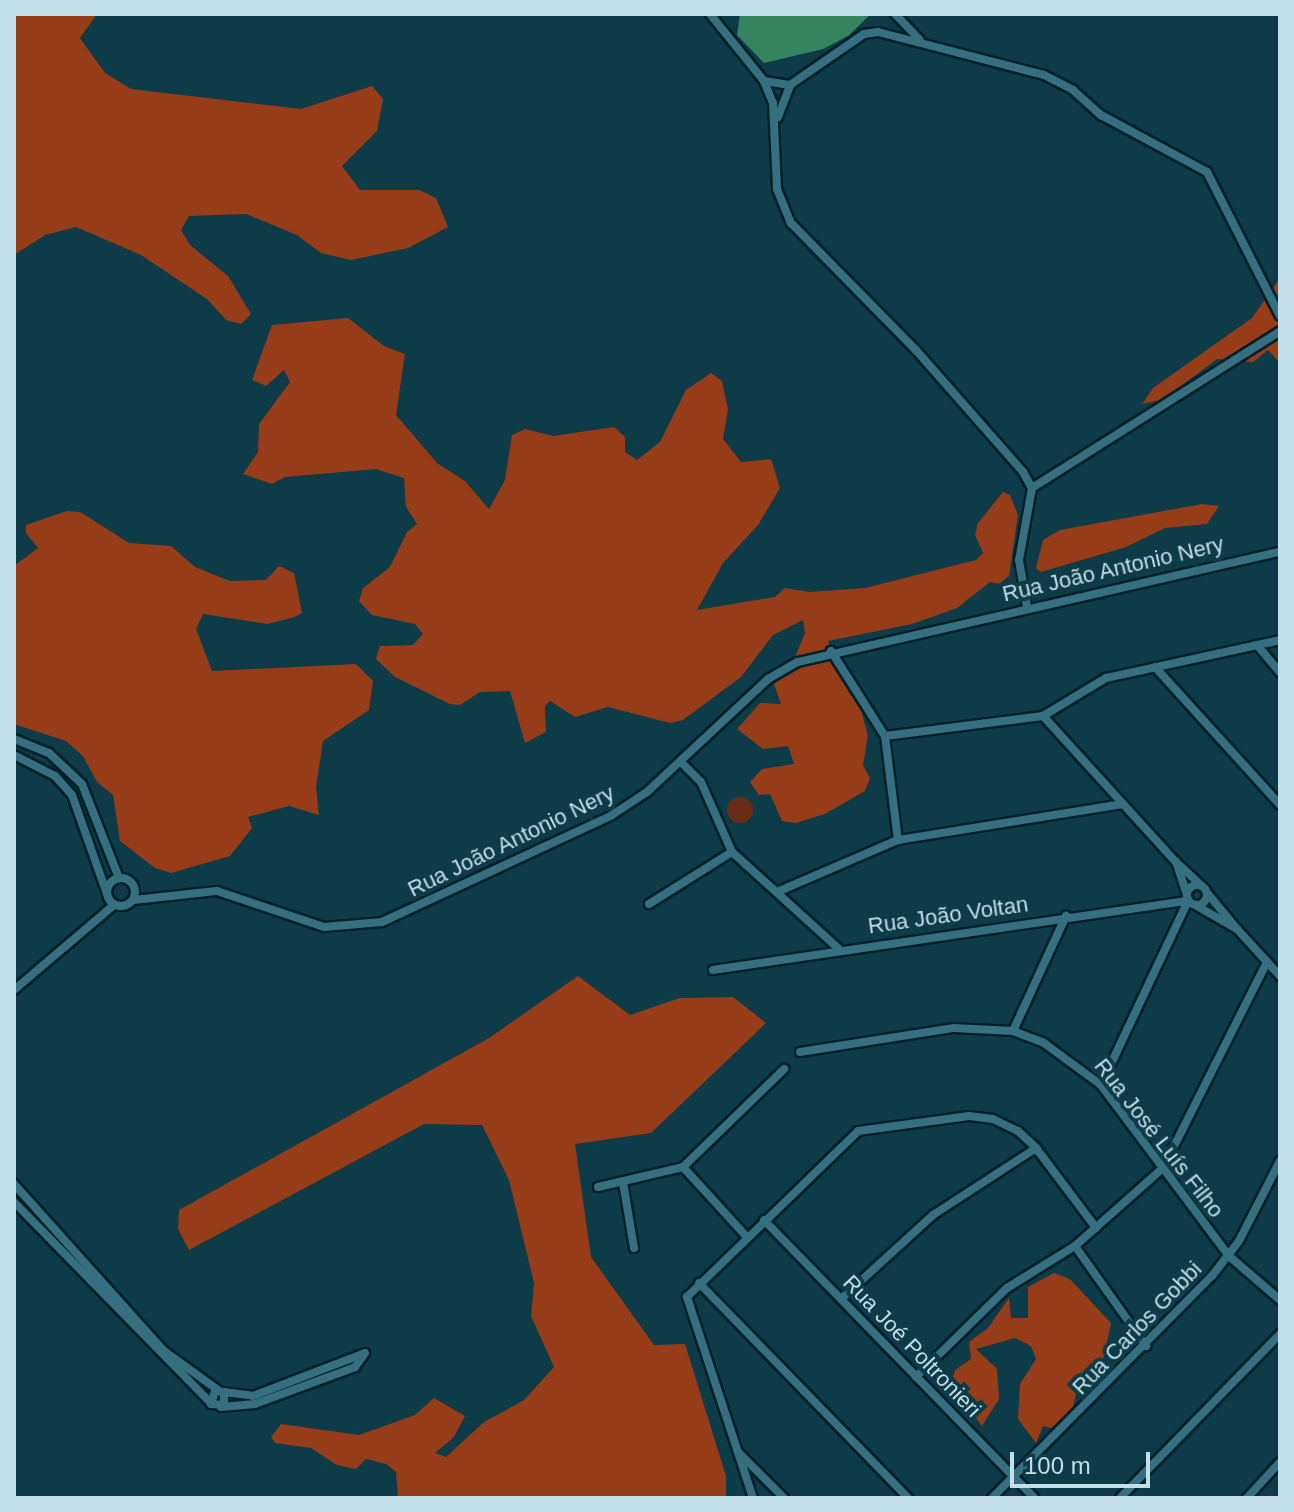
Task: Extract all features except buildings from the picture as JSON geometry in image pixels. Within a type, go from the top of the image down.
[{"type":"street","points":[[710,14],[764,81],[773,103],[777,189],[791,223],[915,349],[1023,472],[1032,488],[1019,560],[1027,607]]},
{"type":"street","points":[[895,14],[921,41]]},
{"type":"street","points":[[775,133],[790,85],[864,34],[878,32],[921,41],[1044,75],[1073,90],[1101,115],[1207,172],[1280,316]]},
{"type":"street","points":[[764,81],[790,85]]},
{"type":"street","points":[[1032,488],[1280,331]]},
{"type":"street","name":"Rua João Antonio Nery","points":[[114,905],[217,891],[324,927],[382,922],[612,815],[681,762],[768,679],[798,662],[831,651],[1280,552]]},
{"type":"street","points":[[885,736],[1043,716],[1092,684],[1280,640]]},
{"type":"street","points":[[1257,645],[1280,672]]},
{"type":"street","points":[[831,651],[885,736],[898,840]]},
{"type":"street","points":[[1155,667],[1280,805]]},
{"type":"street","points":[[1043,716],[1176,862],[1202,886],[1280,976]]},
{"type":"street","points":[[14,739],[49,753],[82,784],[119,878],[135,886],[134,900]]},
{"type":"street","points":[[14,755],[55,776],[72,795],[107,894],[114,905],[39,974],[14,990]]},
{"type":"street","points":[[681,762],[701,782],[732,852],[838,948]]},
{"type":"street","points":[[777,892],[898,840],[1122,804]]},
{"type":"street","points":[[649,904],[732,852]]},
{"type":"street","points":[[1176,862],[1191,900],[1237,929]]},
{"type":"street","points":[[107,894],[119,878]]},
{"type":"street","points":[[1101,1085],[1191,900],[1192,886],[1202,886]]},
{"type":"street","points":[[1191,900],[1208,894]]},
{"type":"street","name":"Rua João Voltan","points":[[713,970],[838,948],[1191,900]]},
{"type":"street","points":[[1013,1031],[1066,916]]},
{"type":"street","points":[[916,1377],[1007,1288],[1075,1246],[1163,1168],[1267,962]]},
{"type":"street","name":"Rua José Luís Filho","points":[[800,1052],[954,1028],[1013,1031],[1067,1056],[1101,1085],[1229,1256],[1280,1300]]},
{"type":"street","points":[[598,1187],[683,1167],[784,1069]]},
{"type":"street","points":[[753,1498],[685,1305],[699,1283],[858,1131],[969,1116],[1018,1131],[1036,1148],[1096,1228]]},
{"type":"street","points":[[841,1299],[933,1215],[1036,1148]]},
{"type":"street","name":"Rua Carlos Gobbi","points":[[992,1498],[1146,1346],[1229,1256],[1280,1161]]},
{"type":"street","points":[[683,1167],[747,1237]]},
{"type":"street","points":[[623,1182],[634,1248]]},
{"type":"street","points":[[14,1184],[164,1351],[221,1391],[227,1400],[221,1407]]},
{"type":"street","points":[[14,1202],[211,1403],[221,1407],[255,1404],[355,1367],[365,1353],[253,1396],[221,1391],[211,1394],[211,1403]]},
{"type":"street","name":"Rua Joé Poltronieri","points":[[764,1220],[1034,1498]]},
{"type":"street","points":[[1075,1246],[1146,1346]]},
{"type":"street","points":[[699,1283],[908,1498]]},
{"type":"street","points":[[1120,1498],[1280,1334]]},
{"type":"street","points":[[737,1451],[784,1498]]},
{"type":"street","points":[[1247,1498],[1280,1462]]},
{"type":"shaded area","points":[[14,14],[97,14],[80,38],[105,73],[131,89],[301,109],[372,86],[383,99],[377,131],[342,166],[360,190],[419,190],[436,198],[448,227],[408,248],[351,260],[321,253],[297,235],[246,214],[189,216],[181,230],[190,245],[228,276],[251,314],[241,324],[226,320],[207,299],[141,255],[76,227],[45,235],[14,255]]},
{"type":"shaded area","points":[[740,14],[871,14],[848,36],[823,49],[764,63],[737,35]]},
{"type":"shaded area","points":[[1280,278],[1280,363],[1268,350],[1253,362],[1217,359],[1162,400],[1142,404],[1153,388],[1252,318]]},
{"type":"shaded area","points":[[348,318],[384,346],[405,354],[396,415],[437,463],[465,481],[489,509],[505,480],[512,435],[525,429],[553,436],[614,427],[625,437],[625,452],[637,460],[660,442],[686,390],[711,373],[722,381],[728,409],[723,439],[741,462],[771,459],[780,488],[758,525],[723,563],[697,610],[775,597],[785,588],[809,592],[865,588],[976,560],[983,553],[975,535],[978,523],[1003,492],[1010,495],[1018,515],[1009,576],[999,584],[990,582],[957,608],[912,624],[828,641],[840,675],[860,706],[868,736],[863,765],[870,778],[865,791],[825,814],[796,823],[782,821],[770,794],[759,795],[750,782],[762,769],[794,764],[788,746],[763,749],[737,729],[760,703],[781,704],[774,684],[790,669],[805,633],[803,620],[773,635],[741,677],[683,720],[670,723],[608,707],[575,717],[550,701],[545,706],[546,732],[525,743],[510,691],[480,692],[460,705],[450,704],[395,677],[376,659],[380,646],[413,645],[423,634],[415,624],[372,615],[359,601],[363,588],[390,567],[407,532],[417,524],[406,507],[404,478],[376,469],[285,477],[272,484],[243,474],[258,452],[259,424],[290,382],[284,370],[266,386],[252,380],[272,325]]},
{"type":"shaded area","points":[[1202,504],[1219,506],[1207,524],[1165,528],[1126,547],[1041,572],[1036,568],[1043,540],[1060,530]]},
{"type":"shaded area","points":[[67,511],[80,512],[129,543],[171,546],[195,567],[230,581],[266,580],[279,566],[294,573],[302,613],[295,617],[267,624],[203,614],[196,629],[212,671],[356,664],[373,681],[369,710],[323,741],[316,787],[319,815],[289,806],[248,817],[252,828],[230,856],[171,873],[155,868],[120,841],[113,795],[97,782],[83,756],[66,741],[14,724],[14,566],[38,548],[26,533],[26,525]]},
{"type":"shaded area","points":[[740,797],[749,801],[753,810],[749,819],[740,823],[731,819],[727,810],[731,801]]},
{"type":"shaded area","points":[[578,976],[630,1015],[680,998],[733,997],[766,1023],[651,1133],[575,1144],[591,1257],[654,1345],[685,1344],[726,1476],[726,1498],[398,1498],[396,1472],[386,1464],[366,1459],[356,1469],[337,1465],[311,1448],[275,1443],[271,1437],[281,1424],[359,1435],[415,1415],[434,1398],[465,1416],[454,1437],[435,1453],[446,1457],[484,1422],[524,1400],[554,1367],[531,1316],[534,1283],[509,1180],[482,1125],[424,1124],[189,1250],[178,1229],[179,1210],[489,1038]]},
{"type":"shaded area","points":[[1054,1273],[1070,1279],[1111,1323],[1104,1357],[1078,1385],[1071,1416],[1054,1429],[1043,1426],[1036,1443],[1018,1419],[1020,1384],[1036,1359],[1031,1346],[1015,1338],[976,1349],[997,1369],[999,1399],[982,1426],[951,1384],[955,1370],[971,1359],[969,1342],[988,1328],[1009,1298],[1011,1318],[1028,1318],[1028,1287]]}]
